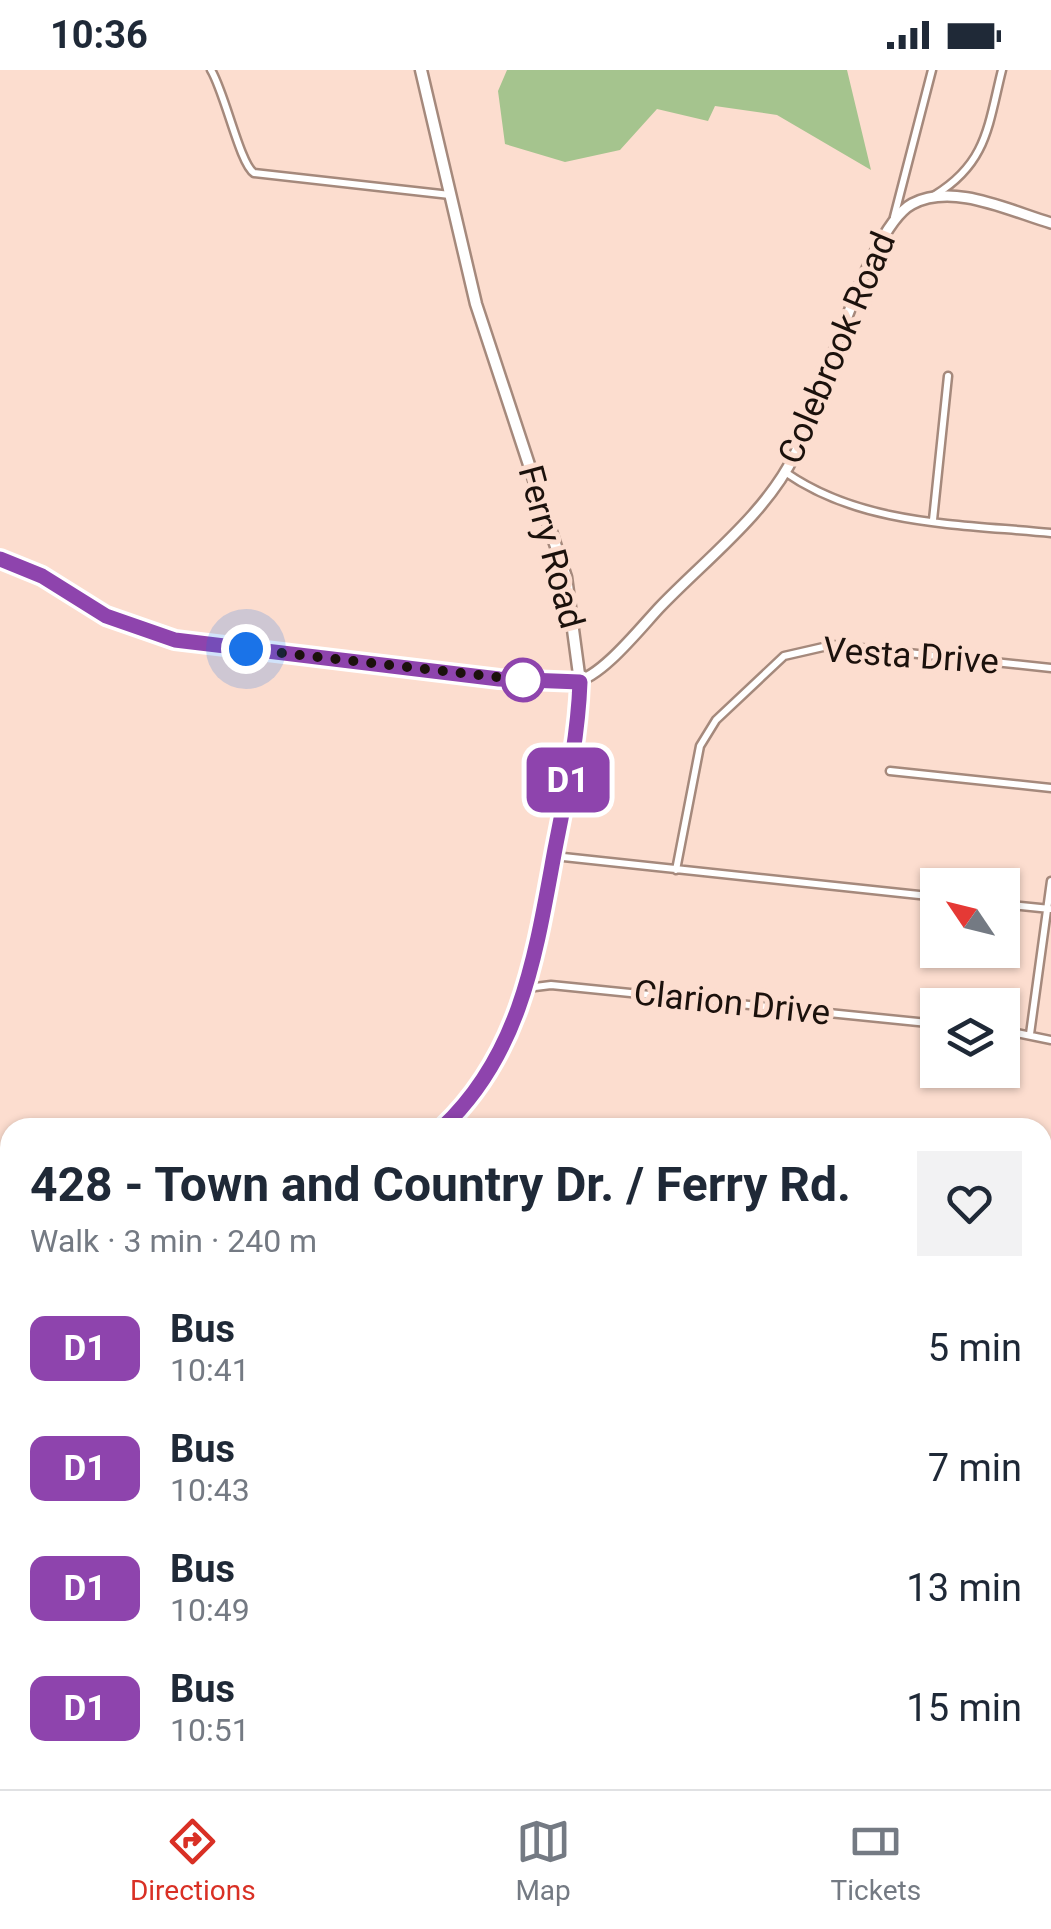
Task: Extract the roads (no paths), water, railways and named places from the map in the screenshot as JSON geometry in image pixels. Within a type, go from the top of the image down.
[{"type":"main road","name":"Ferry Road","points":[[421,70],[481,319],[566,576],[580,682],[576,736],[527,988],[494,1066],[450,1118]]},
{"type":"street","points":[[211,70],[231,113],[245,165],[254,172],[450,195]]},
{"type":"street","points":[[894,217],[932,70]]},
{"type":"street","points":[[930,198],[963,176],[977,159],[1002,70]]},
{"type":"street","name":"Colebrook Road","points":[[580,682],[618,652],[765,499],[785,472],[875,248],[894,217],[930,198],[972,200],[1051,223]]},
{"type":"street","points":[[932,520],[948,376]]},
{"type":"street","points":[[785,472],[850,506],[1051,533]]},
{"type":"street","points":[[0,559],[42,576],[106,616],[175,640],[499,679],[580,682]]},
{"type":"street","name":"Vesta Drive","points":[[676,870],[700,746],[716,720],[784,656],[832,645],[1051,668]]},
{"type":"street","points":[[890,771],[1051,788]]},
{"type":"street","points":[[554,856],[920,895]]},
{"type":"street","points":[[1030,1034],[1051,881]]},
{"type":"street","points":[[1020,906],[1049,908]]},
{"type":"street","name":"Clarion Drive","points":[[527,988],[552,985],[920,1022]]},
{"type":"street","points":[[1020,1033],[1051,1040]]}]
